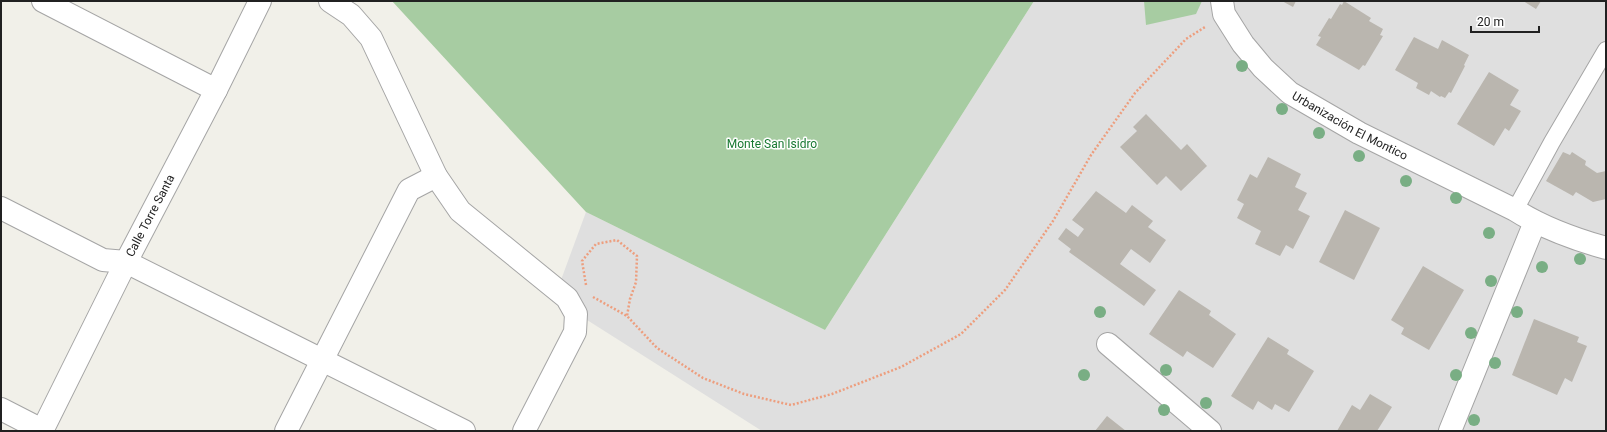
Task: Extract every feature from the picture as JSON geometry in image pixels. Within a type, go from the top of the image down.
[{"type":"street","points":[[44,1],[216,90]]},
{"type":"street","name":"Calle Torre Santa","points":[[42,430],[126,262],[216,90],[260,1]]},
{"type":"street","points":[[330,1],[351,15],[371,38],[436,176],[460,211],[567,298],[576,314],[575,332],[524,431]]},
{"type":"street","name":"Urbanización El Montico","points":[[1223,8],[1243,44],[1263,68],[1290,93],[1358,133],[1515,210],[1535,222],[1579,241],[1606,248]]},
{"type":"street","points":[[1515,210],[1552,142],[1606,50]]},
{"type":"street","points":[[286,431],[409,190],[436,176]]},
{"type":"street","points":[[1,208],[103,260],[126,262],[464,431]]},
{"type":"street","points":[[1450,431],[1535,222]]},
{"type":"street","points":[[1108,344],[1210,431]]},
{"type":"street","points":[[1,409],[42,430]]},
{"type":"path","points":[[588,294],[627,316],[656,348],[703,378],[744,394],[791,405],[832,394],[901,367],[961,334],[1006,290],[1053,221],[1091,155],[1135,93],[1186,39],[1223,8]]},
{"type":"path","points":[[587,288],[582,261],[596,244],[617,240],[637,256],[636,282],[630,299],[627,316]]},
{"type":"shaded area","points":[[1034,1],[1606,1],[1606,431],[762,431],[554,299],[586,212],[825,330]]},
{"type":"green space","name":"Monte San Isidro","points":[[392,1],[1034,1],[825,330],[586,212]]},
{"type":"green space","points":[[1144,1],[1202,1],[1196,14],[1146,25]]},
{"type":"building","points":[[1282,1],[1296,1],[1293,7]]},
{"type":"building","points":[[1344,1],[1371,18],[1369,21],[1383,29],[1380,35],[1383,36],[1365,66],[1363,65],[1359,70],[1316,45],[1321,37],[1318,36],[1329,18],[1331,19],[1340,4],[1342,5]]},
{"type":"building","points":[[1523,1],[1541,1],[1536,9]]},
{"type":"building","points":[[1414,37],[1438,49],[1442,40],[1469,55],[1451,93],[1449,92],[1445,98],[1440,97],[1431,91],[1429,95],[1416,88],[1418,83],[1395,70]]},
{"type":"building","points":[[1489,72],[1519,90],[1510,105],[1521,111],[1509,131],[1505,128],[1494,146],[1457,124]]},
{"type":"building","points":[[1146,114],[1181,150],[1187,144],[1207,166],[1181,191],[1166,176],[1157,185],[1120,147],[1137,131],[1133,127]]},
{"type":"building","points":[[1563,152],[1570,155],[1572,152],[1586,161],[1585,165],[1597,173],[1606,171],[1606,199],[1593,202],[1576,192],[1573,196],[1546,181]]},
{"type":"building","points":[[1268,157],[1301,174],[1295,187],[1307,193],[1298,210],[1310,216],[1293,249],[1286,245],[1280,256],[1255,244],[1261,231],[1237,218],[1244,204],[1237,200],[1250,174],[1257,178]]},
{"type":"building","points":[[1096,191],[1126,213],[1132,205],[1153,221],[1148,227],[1166,240],[1150,263],[1131,249],[1120,264],[1156,290],[1144,306],[1069,252],[1071,249],[1058,239],[1066,228],[1078,237],[1084,229],[1072,220]]},
{"type":"building","points":[[1345,210],[1380,228],[1354,280],[1319,262]]},
{"type":"building","points":[[1423,266],[1464,290],[1429,350],[1401,334],[1404,328],[1391,320]]},
{"type":"building","points":[[1179,290],[1211,311],[1209,315],[1236,334],[1213,368],[1187,351],[1183,357],[1149,334]]},
{"type":"building","points":[[1534,319],[1579,337],[1577,342],[1587,346],[1572,382],[1565,378],[1557,395],[1512,375]]},
{"type":"building","points":[[1268,337],[1289,350],[1287,354],[1314,371],[1289,412],[1275,404],[1272,410],[1258,401],[1253,410],[1231,396]]},
{"type":"building","points":[[1370,394],[1392,407],[1377,431],[1337,431],[1352,405],[1360,410]]},
{"type":"building","points":[[1107,416],[1126,431],[1095,431]]}]
